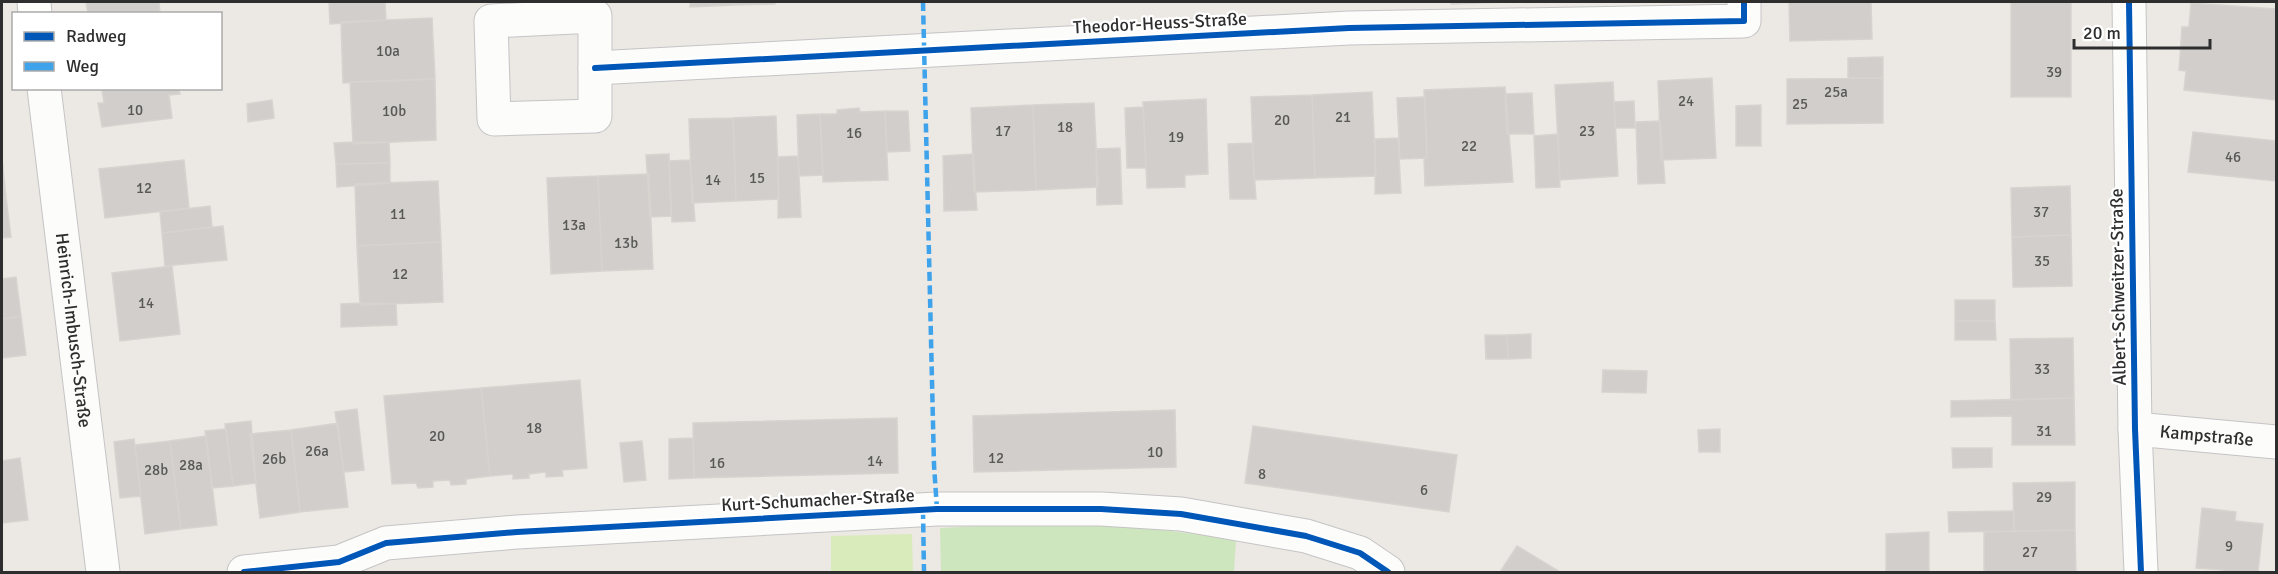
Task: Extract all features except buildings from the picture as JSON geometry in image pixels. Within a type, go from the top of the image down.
[{"type":"street","name":"Theodor-Heuss-Straße","points":[[595,68],[1348,15],[1627,12],[1744,21],[1744,2]]},
{"type":"street","name":"Albert-Schweitzer-Straße","points":[[2129,2],[2135,429],[2141,573]]},
{"type":"street","name":"Heinrich-Imbusch-Straße","points":[[44,90],[103,573]]},
{"type":"street","name":"Kampstraße","points":[[2135,429],[2277,442]]},
{"type":"street","name":"Kurt-Schumacher-Straße","points":[[244,573],[349,567],[386,543],[517,532],[937,509],[1101,508],[1181,513],[1306,536],[1360,553],[1388,573]]},
{"type":"green space","points":[[1093,520],[1236,540],[1234,572],[941,572],[940,528]]},
{"type":"green space","points":[[912,534],[913,572],[831,572],[831,536]]},
{"type":"marked path","points":[[923,2],[937,509]]},
{"type":"marked path","points":[[923,510],[924,572]]},
{"type":"cycle path","points":[[595,68],[1349,28],[1744,21],[1744,2]]},
{"type":"cycle path","points":[[2129,2],[2135,429],[2141,572]]},
{"type":"cycle path","points":[[244,572],[339,562],[386,543],[517,532],[937,509],[1101,509],[1181,514],[1306,536],[1360,553],[1388,572]]}]
